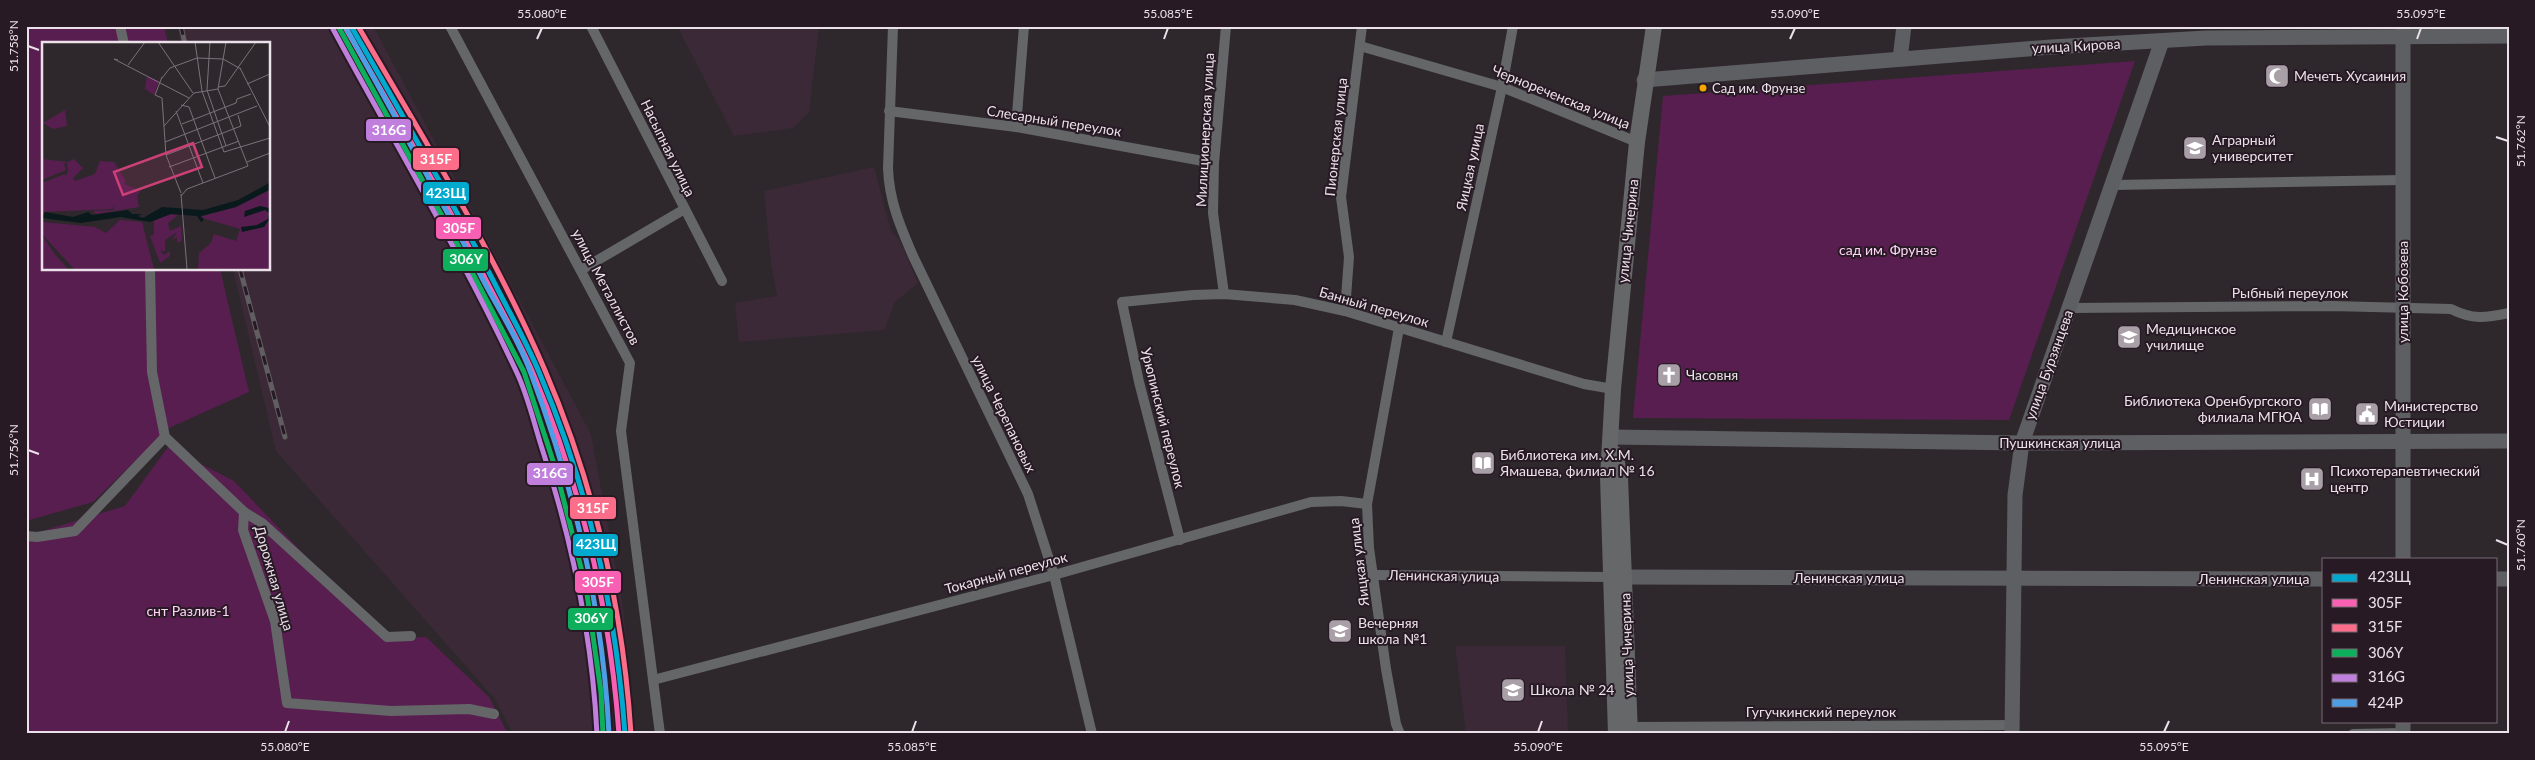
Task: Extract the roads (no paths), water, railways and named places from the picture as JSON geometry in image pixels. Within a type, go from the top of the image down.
[{"type":"main road","name":"улица Чичерина","points":[[1625,731],[1618,577],[1608,477],[1612,437],[1613,389],[1637,142],[1644,80],[1654,26]]},
{"type":"main road","points":[[1900,59],[1904,26]]},
{"type":"main road","name":"улица Кирова","points":[[1644,80],[1900,59],[2206,38],[2403,32],[2509,36]]},
{"type":"main road","name":"улица Кобозева","points":[[2403,32],[2403,558]]},
{"type":"main road","name":"улица Бурзянцева","points":[[2012,729],[2016,578],[2015,495],[2022,443],[2162,41]]},
{"type":"main road","name":"Пушкинская улица","points":[[1612,437],[2022,443],[2509,441]]},
{"type":"main road","name":"Ленинская улица","points":[[1618,577],[2322,579]]},
{"type":"street","points":[[120,26],[124,42]]},
{"type":"street","name":"улица Металлистов","points":[[450,26],[630,363],[621,432],[660,734]]},
{"type":"street","name":"Насыпная улица","points":[[590,26],[683,210],[722,281]]},
{"type":"street","name":"улица Черепановых","points":[[894,26],[889,111],[889,191],[897,219],[948,330],[1028,494],[1054,575],[1092,734]]},
{"type":"street","points":[[1016,127],[1024,26]]},
{"type":"street","name":"Милиционерская улица","points":[[1224,294],[1214,213],[1214,163],[1226,26]]},
{"type":"street","name":"Пионерская улица","points":[[1345,311],[1349,257],[1341,197],[1362,26]]},
{"type":"street","name":"Яицкая улица","points":[[1446,342],[1502,87],[1513,26]]},
{"type":"street","name":"Чернореченская улица","points":[[1360,46],[1502,87],[1637,142]]},
{"type":"street","name":"Слесарный переулок","points":[[889,111],[1016,127],[1214,163]]},
{"type":"street","points":[[2113,185],[2404,180]]},
{"type":"street","points":[[582,270],[683,210]]},
{"type":"street","points":[[26,536],[37,537],[75,531],[165,437],[152,372],[150,270]]},
{"type":"street","name":"Банный переулок","points":[[1122,302],[1224,294],[1295,300],[1345,311],[1584,384],[1613,389]]},
{"type":"street","name":"Урюпинский переулок","points":[[1122,302],[1141,391],[1180,540]]},
{"type":"street","name":"Рыбный переулок","points":[[2070,308],[2403,307],[2451,309],[2467,317],[2489,317],[2509,313]]},
{"type":"street","name":"Яицкая улица","points":[[1399,328],[1367,504],[1368,548],[1374,575],[1386,669],[1396,724],[1400,734]]},
{"type":"street","name":"Дорожная улица","points":[[165,437],[244,512],[243,530],[275,621],[287,703],[391,711],[469,709],[494,714]]},
{"type":"street","name":"Токарный переулок","points":[[653,680],[1054,575],[1311,502],[1341,500],[1367,504]]},
{"type":"street","points":[[244,512],[262,523],[387,637],[411,636]]},
{"type":"street","name":"Ленинская улица","points":[[1374,575],[1618,577]]},
{"type":"street","name":"Гугучкинский переулок","points":[[1625,731],[2012,729]]},
{"type":"street","points":[[2353,734],[2402,734]]},
{"type":"railway","points":[[181,26],[185,42]]},
{"type":"railway","points":[[240,270],[285,437]]},
{"type":"place","name":"Мечеть Хусаиния","points":[[2277,76]]},
{"type":"place","name":"Сад им. Фрунзе","points":[[1703,88]]},
{"type":"place","name":"Аграрный университет","points":[[2195,148]]},
{"type":"place","name":"Медицинское училище","points":[[2129,337]]},
{"type":"place","name":"Часовня","points":[[1669,375]]},
{"type":"place","name":"Библиотека Оренбургского филиала МГЮА","points":[[2320,409]]},
{"type":"place","name":"Министерство Юстиции","points":[[2367,414]]},
{"type":"place","name":"Библиотека им. Х.М. Ямашева, филиал № 16","points":[[1483,463]]},
{"type":"place","name":"Психотерапевтический центр","points":[[2312,479]]},
{"type":"place","name":"Вечерняя школа №1","points":[[1340,631]]},
{"type":"place","name":"Школа № 24","points":[[1513,690]]},
{"type":"park label","name":"сад им. Фрунзе","points":[[1888,250]]},
{"type":"park label","name":"снт Разлив-1","points":[[188,611]]}]
